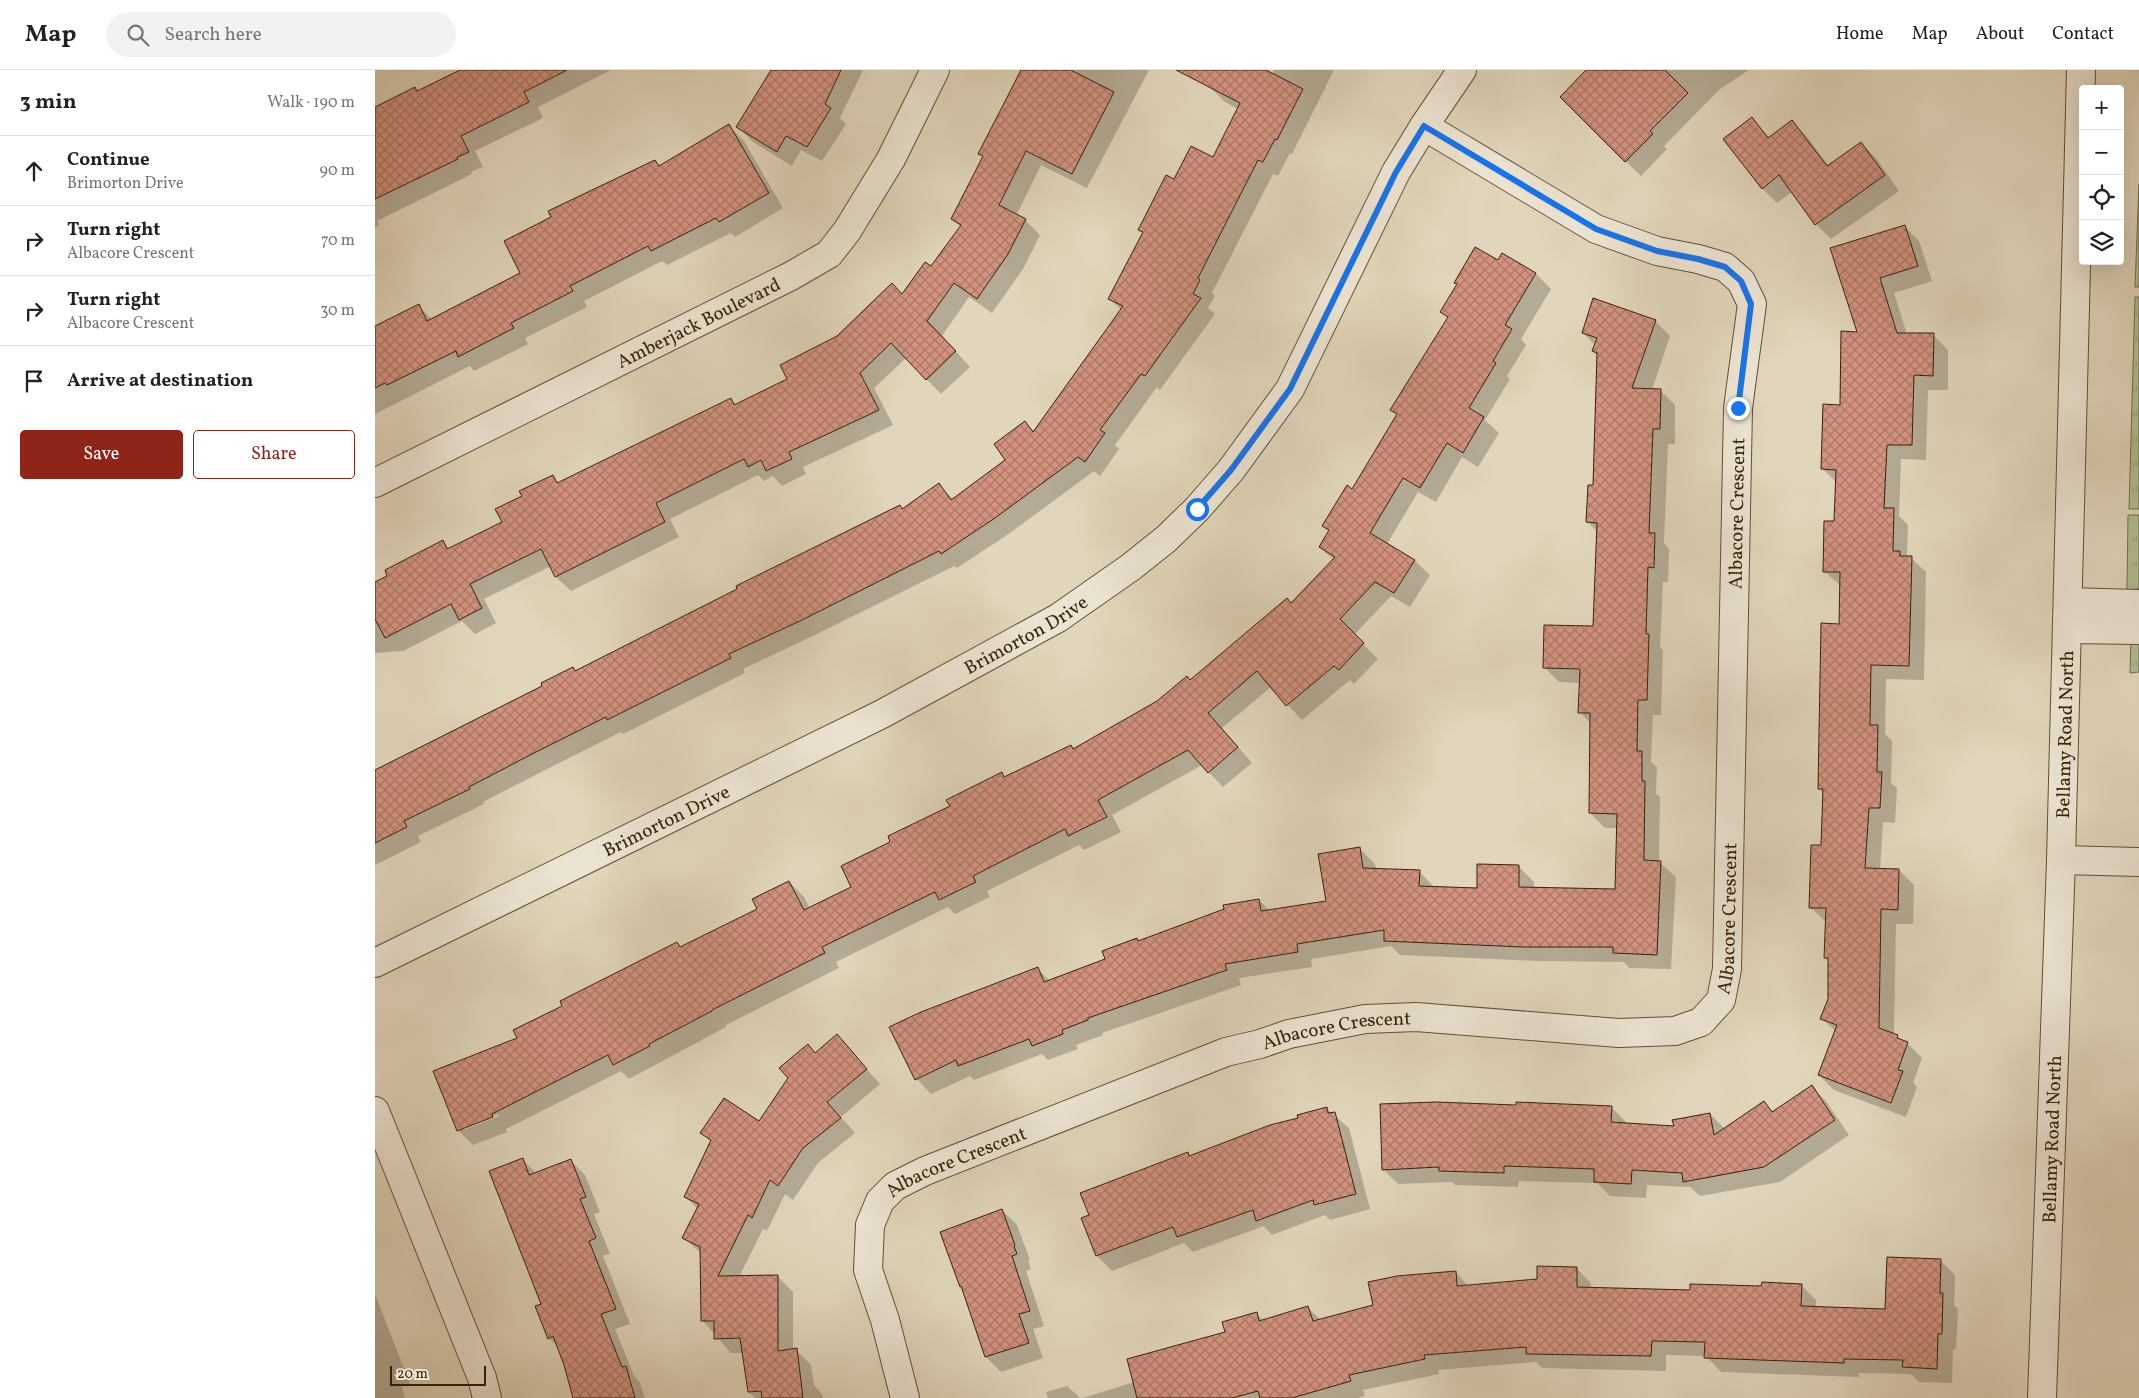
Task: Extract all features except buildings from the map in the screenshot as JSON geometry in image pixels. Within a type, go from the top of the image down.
[{"type":"street","name":"Amberjack Boulevard","points":[[375,484],[791,276],[829,254],[847,231],[891,159],[935,70]]},
{"type":"street","name":"Brimorton Drive","points":[[375,963],[882,714],[1051,622],[1131,568],[1166,539],[1197,509],[1231,470],[1290,389],[1396,172],[1462,70]]},
{"type":"street","name":"Bellamy Road North","points":[[2042,1398],[2061,860],[2081,70]]},
{"type":"street","name":"Albacore Crescent","points":[[905,1398],[885,1320],[868,1270],[870,1225],[880,1201],[895,1186],[918,1174],[1226,1052],[1260,1044],[1289,1034],[1365,1019],[1416,1017],[1619,1033],[1675,1031],[1701,1022],[1721,1000],[1727,970],[1738,408],[1751,304],[1741,281],[1725,267],[1698,259],[1657,251],[1596,229],[1424,126]]},
{"type":"street","points":[[2068,602],[2139,604]]},
{"type":"street","points":[[2067,629],[2139,630]]},
{"type":"street","points":[[2061,860],[2139,862]]},
{"type":"street","points":[[375,1111],[482,1378],[487,1398]]},
{"type":"green space","points":[[2139,184],[2139,287],[2135,287]]},
{"type":"green space","points":[[2135,297],[2139,297],[2139,509],[2129,509]]},
{"type":"green space","points":[[2128,515],[2139,515],[2139,589],[2127,590]]},
{"type":"green space","points":[[2131,637],[2139,637],[2139,672],[2130,673]]},
{"type":"route","points":[[1197,509],[1231,470],[1290,389],[1396,172],[1424,126],[1596,229],[1657,251],[1698,259],[1725,267],[1741,281],[1751,304],[1738,408]]}]
